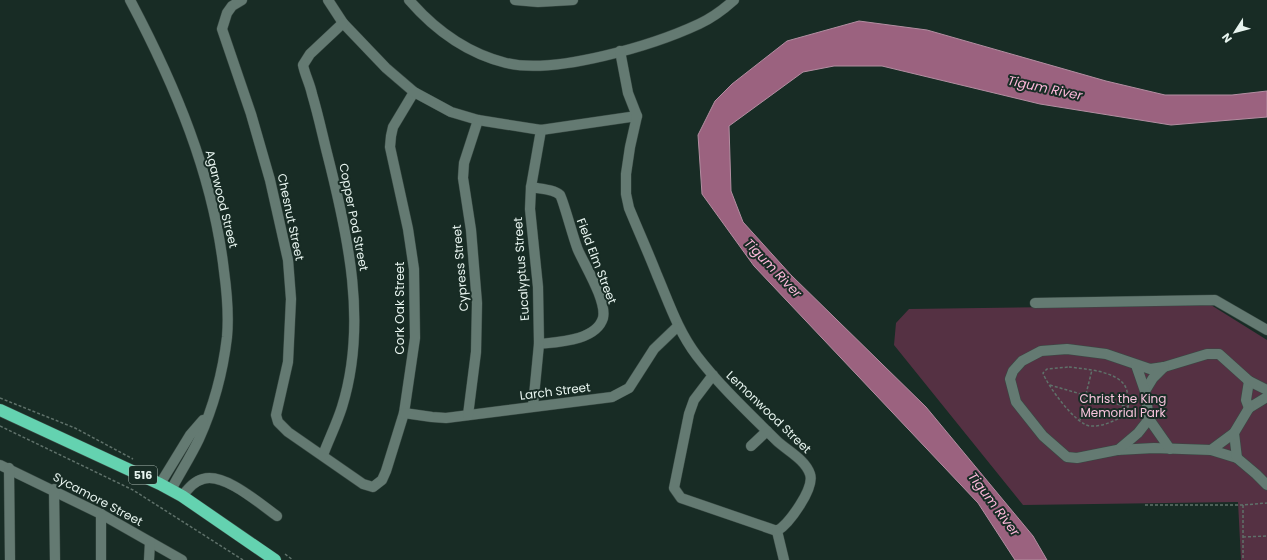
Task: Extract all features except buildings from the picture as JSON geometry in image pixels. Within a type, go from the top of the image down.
[{"type":"highway","name":"516","points":[[0,410],[177,493],[275,560]]},
{"type":"street","name":"Agarwood Street","points":[[130,0],[155,48],[190,133],[206,184],[221,244],[228,311],[227,337],[214,397],[177,493]]},
{"type":"street","name":"Chesnut Street","points":[[242,0],[232,6],[227,13],[222,29],[251,114],[270,180],[288,260],[290,299],[288,362],[276,415],[282,428],[323,455]]},
{"type":"street","points":[[328,0],[343,23],[386,68],[414,92],[451,112],[478,120],[541,130],[637,116],[628,93],[620,51]]},
{"type":"street","points":[[409,0],[440,32],[464,48],[506,63],[525,66],[546,65],[587,59],[666,37],[700,24],[734,0]]},
{"type":"street","points":[[515,0],[538,2],[573,0]]},
{"type":"street","name":"Copper Pod Street","points":[[323,455],[342,407],[348,382],[353,345],[354,301],[352,273],[344,225],[312,93],[303,65],[310,54],[343,23]]},
{"type":"street","name":"Cork Oak Street","points":[[323,455],[363,484],[373,487],[382,480],[386,471],[404,413],[415,338],[414,269],[408,229],[390,146],[393,127],[414,92]]},
{"type":"street","name":"Lemonwood Street","points":[[637,116],[626,174],[626,194],[629,208],[677,327],[697,357],[767,431],[805,465],[810,472],[811,479],[809,488],[791,518],[782,528],[777,531],[682,498],[674,488],[689,414],[694,400],[714,375]]},
{"type":"street","name":"Cypress Street","points":[[468,415],[476,352],[478,303],[471,230],[462,178],[464,163],[478,120]]},
{"type":"street","name":"Eucalyptus Street","points":[[532,406],[539,344],[538,287],[530,209],[531,187],[541,130]]},
{"type":"street","name":"Field Elm Street","points":[[531,187],[554,192],[562,198],[575,243],[598,293],[603,311],[601,321],[586,335],[568,340],[539,344]]},
{"type":"street","points":[[1035,303],[1215,300],[1267,330]]},
{"type":"street","name":"Larch Street","points":[[404,413],[432,418],[597,400],[612,397],[629,388],[654,349],[677,327]]},
{"type":"street","points":[[1267,390],[1249,381],[1234,365],[1219,354],[1207,354],[1164,367],[1150,369],[1136,365],[1122,358],[1085,351],[1068,349],[1041,352],[1022,361],[1013,371],[1010,379],[1016,402],[1043,436],[1067,457],[1077,458],[1117,450],[1170,448],[1211,450],[1237,458],[1267,485]]},
{"type":"street","points":[[1136,365],[1144,391],[1148,419],[1170,448]]},
{"type":"street","points":[[1144,391],[1153,378],[1164,367]]},
{"type":"street","points":[[1249,381],[1246,400],[1249,408]]},
{"type":"street","points":[[1211,450],[1234,433],[1249,408],[1267,397]]},
{"type":"street","name":"Agarwood Street","points":[[160,484],[190,435],[207,415]]},
{"type":"street","points":[[1117,450],[1138,433],[1148,419]]},
{"type":"street","points":[[751,446],[767,431]]},
{"type":"street","points":[[1234,433],[1237,458]]},
{"type":"street","points":[[4,466],[10,560]]},
{"type":"street","name":"Sycamore Street","points":[[4,466],[54,489],[182,560]]},
{"type":"street","points":[[177,493],[204,478],[218,478],[228,482],[277,516]]},
{"type":"street","points":[[54,489],[55,560]]},
{"type":"street","points":[[101,514],[101,560]]},
{"type":"street","points":[[777,531],[784,560]]},
{"type":"street","points":[[149,560],[150,542]]},
{"type":"path","points":[[1069,367],[1092,370],[1118,378],[1127,388],[1128,413],[1117,420],[1091,426],[1085,425],[1069,411],[1048,384],[1043,372],[1047,369],[1069,367]]},
{"type":"path","points":[[1080,420],[1092,370]]},
{"type":"path","points":[[1048,384],[1128,408]]},
{"type":"path","points":[[0,426],[133,490],[244,560]]},
{"type":"path","points":[[1145,505],[1243,505],[1267,503]]},
{"type":"path","points":[[1243,505],[1244,560]]},
{"type":"path","points":[[1243,537],[1267,536]]},
{"type":"green space","name":"Christ the King Memorial Park","points":[[1211,305],[1267,340],[1267,560],[1241,560],[1238,502],[1023,505],[894,345],[896,323],[909,309]]},
{"type":"water","name":"Tigum River","points":[[859,21],[927,30],[1106,81],[1165,95],[1232,95],[1267,91],[1267,117],[1171,125],[1040,104],[882,66],[834,66],[803,72],[729,126],[731,191],[743,222],[791,275],[926,407],[1033,536],[1047,560],[1015,560],[978,503],[754,266],[702,194],[698,135],[715,101],[732,84],[787,41]]}]
